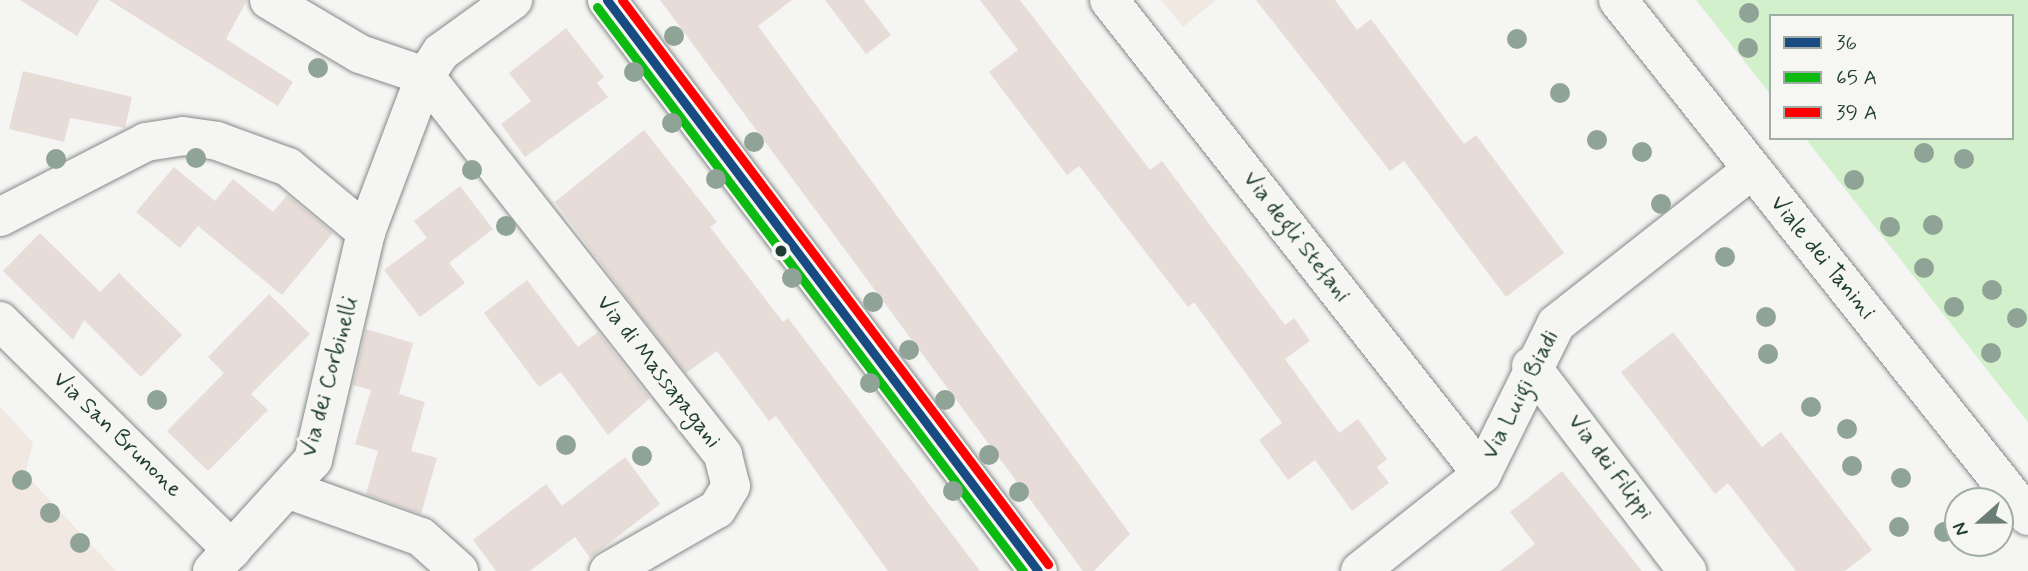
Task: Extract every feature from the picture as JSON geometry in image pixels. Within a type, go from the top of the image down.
[{"type":"street","points":[[269,0],[360,54],[425,76]]},
{"type":"street","name":"Via dei Corbinelli","points":[[222,560],[313,460],[366,232],[425,76],[451,44],[513,0]]},
{"type":"street","points":[[607,0],[1038,571]]},
{"type":"street","name":"Via degli Stefani","points":[[1109,0],[1482,474]]},
{"type":"street","name":"Viale dei Tanini","points":[[1618,0],[2028,516]]},
{"type":"street","name":"Via di Massapagani","points":[[425,76],[729,468],[731,486],[717,509],[609,571]]},
{"type":"street","points":[[0,217],[146,142],[183,136],[217,141],[288,167],[366,232]]},
{"type":"street","name":"Via Luigi Biadi","points":[[1360,571],[1482,474],[1531,366],[1556,324],[1752,170]]},
{"type":"street","name":"Via San Brunone","points":[[0,321],[222,560]]},
{"type":"street","name":"Via dei Filippi","points":[[1531,366],[1687,571]]},
{"type":"street","points":[[287,489],[421,537],[459,571]]},
{"type":"shaded area","points":[[1161,0],[1216,0],[1183,27]]},
{"type":"shaded area","points":[[0,406],[33,443],[25,474],[116,571],[0,571]]},
{"type":"green space","points":[[1696,0],[2028,0],[2028,422],[1807,140],[2014,140],[2014,14],[1769,14],[1769,92]]},
{"type":"building","points":[[20,0],[99,0],[77,36]]},
{"type":"building","points":[[109,0],[247,0],[226,39],[293,82],[278,106]]},
{"type":"building","points":[[660,0],[792,0],[758,26],[1130,534],[1094,571],[1083,571]]},
{"type":"building","points":[[825,0],[864,0],[891,35],[866,54]]},
{"type":"building","points":[[980,0],[1020,0],[1150,170],[1162,161],[1285,325],[1294,318],[1310,341],[1285,359],[1339,433],[1358,419],[1387,459],[1377,467],[1389,483],[1352,511],[1315,460],[1288,480],[1259,440],[1282,423],[1194,302],[1188,307],[1079,166],[1067,175],[989,72],[1018,50]]},
{"type":"building","points":[[1256,0],[1335,0],[1357,30],[1371,19],[1464,144],[1476,135],[1564,253],[1506,297],[1404,161],[1390,171]]},
{"type":"building","points":[[566,28],[604,77],[597,83],[608,97],[525,157],[501,124],[531,101],[509,73]]},
{"type":"building","points":[[23,71],[132,97],[125,128],[70,118],[64,142],[9,129]]},
{"type":"building","points":[[644,130],[717,222],[710,227],[783,322],[788,318],[980,571],[888,571],[776,416],[769,421],[717,351],[686,373],[633,306],[555,202]]},
{"type":"building","points":[[174,167],[215,201],[233,179],[273,212],[287,195],[333,233],[282,295],[198,226],[180,248],[136,212]]},
{"type":"building","points":[[460,186],[493,229],[449,263],[465,283],[420,317],[384,270],[427,238],[414,221]]},
{"type":"building","points":[[40,233],[100,292],[119,273],[182,335],[141,377],[84,320],[73,340],[3,271]]},
{"type":"building","points":[[527,280],[578,347],[598,332],[650,398],[608,435],[561,372],[539,387],[484,313]]},
{"type":"building","points":[[269,294],[310,334],[251,394],[268,410],[208,471],[167,431],[224,373],[208,357]]},
{"type":"building","points":[[366,329],[413,343],[399,394],[425,402],[411,451],[437,458],[421,514],[366,494],[378,451],[355,444],[371,390],[353,385]]},
{"type":"building","points":[[1673,332],[1762,447],[1781,432],[1872,550],[1845,571],[1796,571],[1728,483],[1715,494],[1621,372]]},
{"type":"building","points":[[625,457],[660,504],[590,558],[575,537],[530,571],[496,571],[473,540],[546,484],[562,506]]},
{"type":"building","points":[[1562,471],[1642,571],[1500,571],[1535,544],[1510,512]]},
{"type":"transit line","name":"36","points":[[607,0],[1038,571]]},
{"type":"transit line","points":[[622,0],[1048,564]]},
{"type":"transit line","points":[[597,7],[1023,571]]}]
